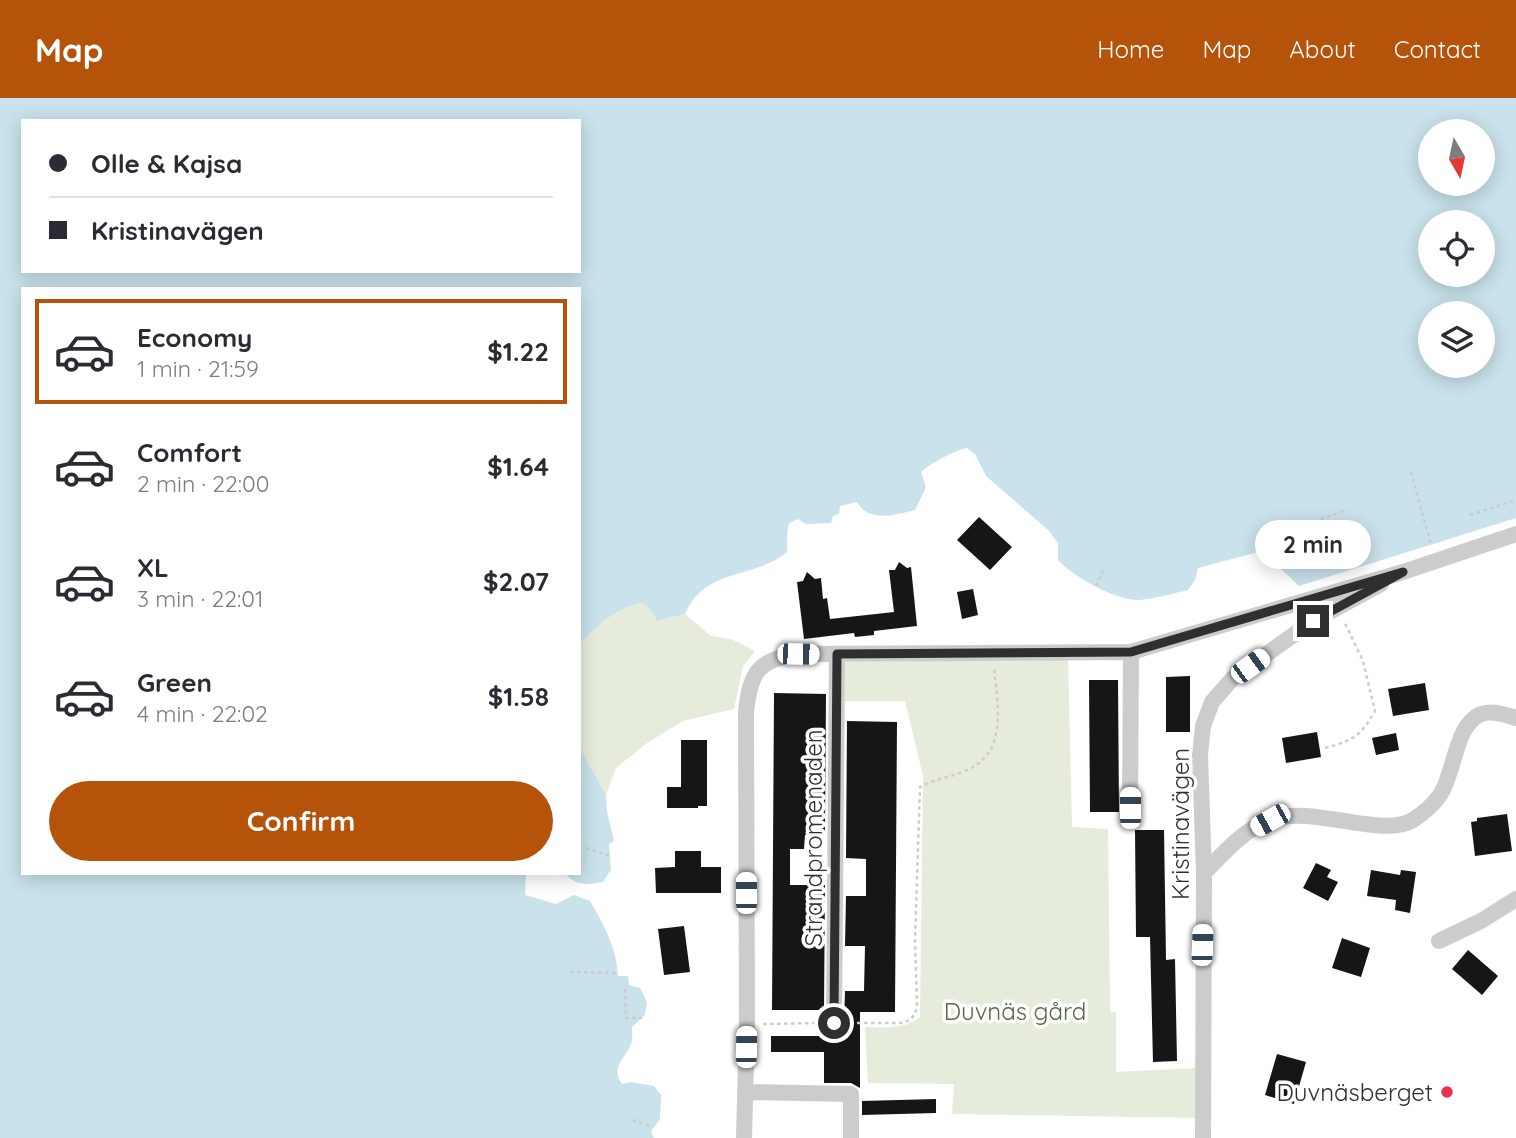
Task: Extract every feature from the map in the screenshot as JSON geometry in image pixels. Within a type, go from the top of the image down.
[{"type":"street","points":[[744,1138],[747,1024],[746,712],[748,688],[753,675],[771,660],[798,654],[1131,652],[1403,572],[1516,534]]},
{"type":"street","name":"Kristinavägen","points":[[1203,1138],[1204,873],[1200,755],[1203,726],[1212,702],[1233,678],[1303,628],[1403,572]]},
{"type":"street","points":[[1130,808],[1131,652]]},
{"type":"street","name":"Strandpromenaden","points":[[834,1023],[837,654]]},
{"type":"street","points":[[1204,873],[1250,831],[1270,820],[1306,815],[1385,826],[1401,825],[1413,820],[1441,794],[1461,736],[1477,716],[1490,712],[1516,718]]},
{"type":"street","points":[[1439,941],[1516,899]]},
{"type":"street","points":[[745,1092],[851,1094],[851,1138]]},
{"type":"path","points":[[1411,472],[1431,545]]},
{"type":"path","points":[[1470,515],[1516,500]]},
{"type":"path","points":[[1270,558],[1276,537],[1345,510]]},
{"type":"path","points":[[1096,586],[1104,568]]},
{"type":"path","points":[[1325,748],[1346,742],[1364,731],[1376,711],[1363,661],[1338,608]]},
{"type":"path","points":[[747,1024],[902,1023],[915,1014],[920,787],[970,769],[983,761],[991,751],[997,739],[998,720],[993,654]]},
{"type":"path","points":[[586,848],[611,856]]},
{"type":"path","points":[[570,972],[618,973]]},
{"type":"path","points":[[625,989],[626,1018],[642,1018]]},
{"type":"path","points":[[633,1120],[653,1127]]},
{"type":"green space","points":[[642,603],[652,611],[658,621],[685,614],[711,636],[731,639],[755,651],[743,666],[734,709],[683,721],[647,743],[616,768],[606,795],[581,750],[581,642],[615,613]]},
{"type":"green space","name":"Duvnäs gård","points":[[1068,659],[1072,827],[1108,829],[1110,1011],[1116,1013],[1116,1072],[1196,1068],[1197,1118],[952,1114],[954,1084],[868,1083],[865,1027],[901,1026],[920,1017],[923,776],[905,701],[842,701],[843,662]]},
{"type":"water","points":[[0,98],[1516,98],[1516,518],[1299,586],[1262,551],[1198,568],[1195,580],[1188,590],[1140,600],[1119,597],[1065,567],[1058,560],[1058,543],[1048,530],[986,476],[975,454],[967,448],[956,451],[921,472],[926,487],[915,510],[875,515],[862,509],[857,502],[840,506],[839,514],[833,516],[831,523],[806,524],[798,519],[789,523],[787,552],[774,561],[717,581],[705,588],[685,614],[657,621],[652,611],[642,603],[632,605],[608,618],[581,642],[581,287],[21,287],[21,875],[526,875],[525,895],[556,904],[574,895],[590,901],[605,928],[618,976],[628,976],[629,985],[640,988],[647,1002],[645,1015],[632,1027],[632,1042],[620,1063],[618,1073],[622,1084],[631,1082],[654,1086],[661,1095],[660,1119],[651,1131],[654,1138],[0,1138]]},
{"type":"water","points":[[581,750],[606,795],[614,841],[609,844],[611,870],[603,882],[582,884],[567,875],[581,875]]},
{"type":"building","points":[[979,517],[1012,547],[990,570],[957,540]]},
{"type":"building","points":[[899,562],[907,568],[911,567],[917,626],[874,631],[874,635],[855,637],[854,633],[804,639],[797,582],[803,581],[807,572],[815,579],[821,578],[823,599],[827,598],[830,619],[894,612],[889,570],[895,570]]},
{"type":"building","points":[[973,589],[978,615],[962,619],[957,592]]},
{"type":"building","points":[[1190,676],[1190,732],[1166,732],[1166,677]]},
{"type":"building","points":[[1089,680],[1118,680],[1119,812],[1090,812]]},
{"type":"building","points":[[1425,683],[1429,710],[1393,716],[1388,689]]},
{"type":"building","points":[[774,693],[826,694],[825,834],[805,835],[804,849],[790,849],[790,885],[825,885],[824,1010],[772,1010]]},
{"type":"building","points":[[847,721],[897,722],[895,1012],[860,1012],[860,1088],[851,1083],[824,1083],[824,1052],[771,1052],[771,1036],[840,1036],[844,1023],[845,991],[864,991],[865,946],[845,946],[846,896],[866,896],[866,859],[846,858]]},
{"type":"building","points":[[1317,732],[1321,757],[1286,763],[1282,738]]},
{"type":"building","points":[[1396,733],[1399,750],[1376,755],[1372,738]]},
{"type":"building","points":[[681,740],[707,740],[707,806],[667,808],[667,787],[681,787]]},
{"type":"building","points":[[1507,814],[1512,851],[1475,856],[1471,822],[1477,821],[1477,818]]},
{"type":"building","points":[[1135,830],[1164,830],[1166,960],[1175,959],[1177,1061],[1153,1062],[1150,937],[1136,937]]},
{"type":"building","points":[[675,851],[701,851],[701,867],[721,867],[721,893],[656,893],[655,868],[675,867]]},
{"type":"building","points":[[1316,863],[1331,870],[1327,877],[1338,882],[1328,901],[1303,888]]},
{"type":"building","points":[[1371,870],[1400,875],[1401,870],[1416,872],[1410,913],[1395,910],[1396,900],[1367,896]]},
{"type":"building","points":[[684,926],[690,972],[664,975],[658,929]]},
{"type":"building","points":[[1342,938],[1370,948],[1361,977],[1332,968]]},
{"type":"building","points":[[1468,950],[1498,976],[1482,995],[1452,969]]},
{"type":"building","points":[[1277,1054],[1306,1062],[1294,1104],[1265,1095]]},
{"type":"building","points":[[936,1099],[936,1113],[862,1115],[862,1101]]},
{"type":"place","name":"Duvnäsberget","points":[[1447,1092]]},
{"type":"route","points":[[834,1023],[837,654],[1131,652],[1403,572],[1313,621]]}]
